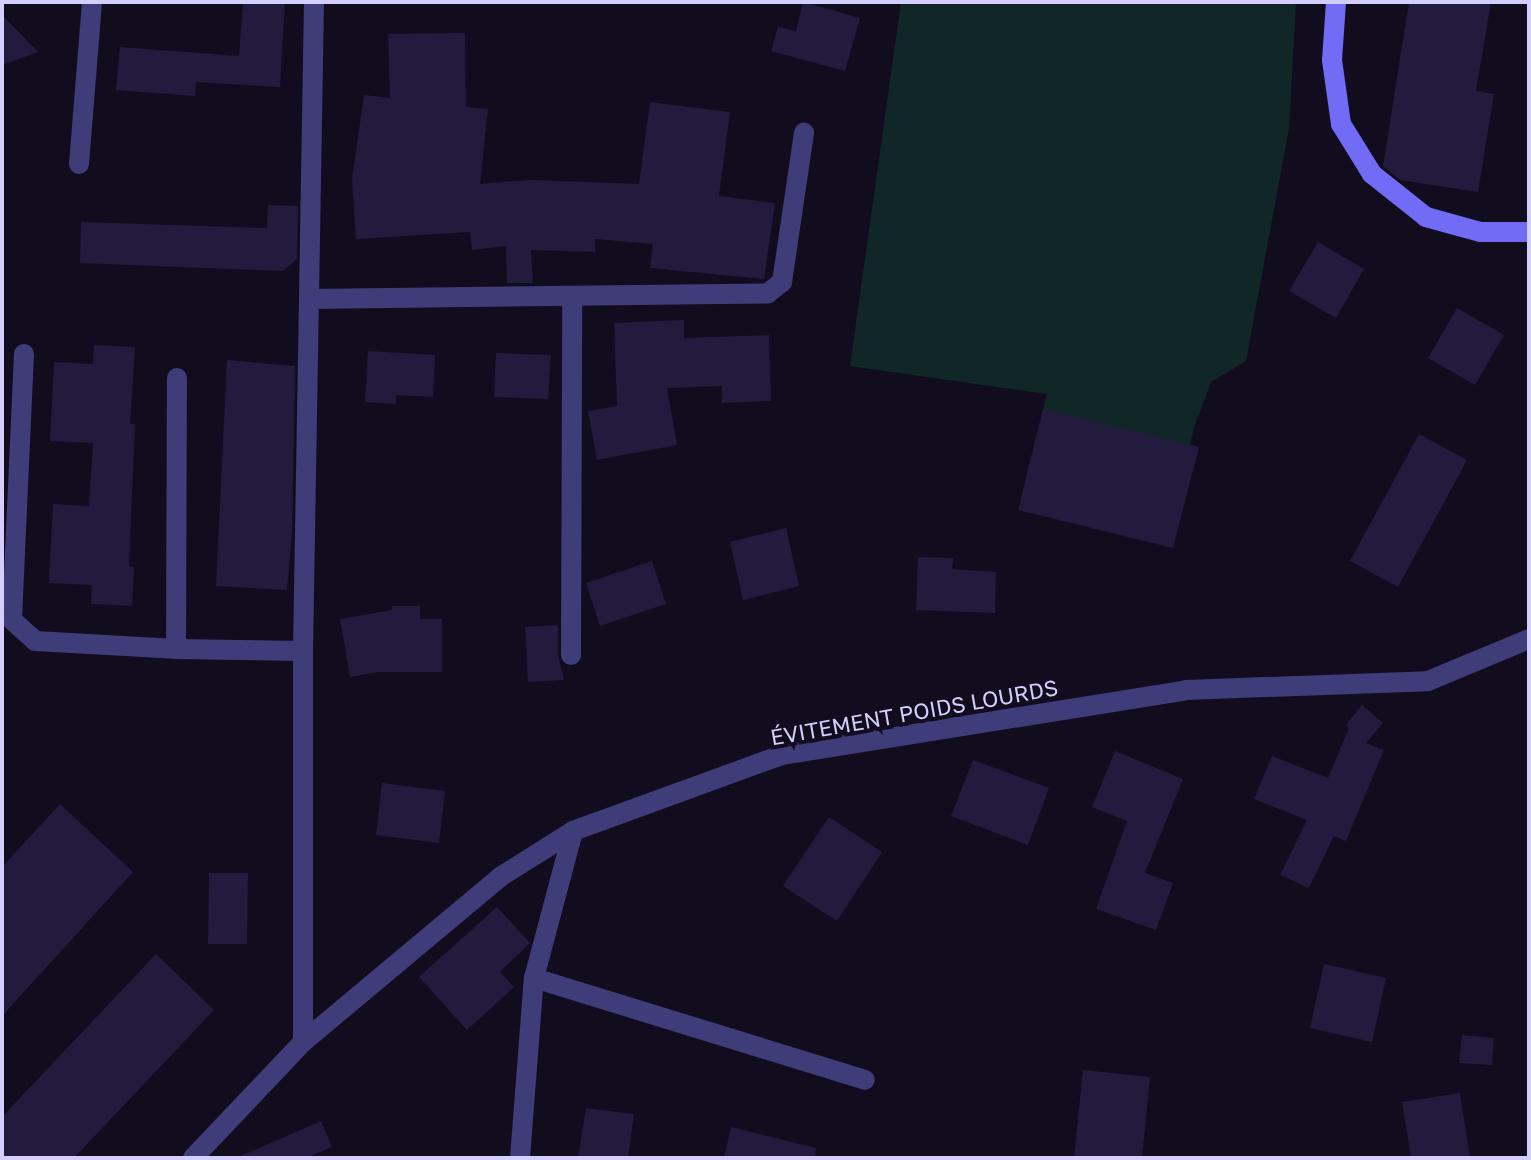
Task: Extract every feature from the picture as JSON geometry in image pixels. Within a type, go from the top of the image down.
[{"type":"main road","points":[[1336,2],[1332,60],[1341,124],[1372,174],[1426,217],[1480,232],[1529,232]]},
{"type":"street","points":[[79,164],[92,2]]},
{"type":"street","points":[[303,1042],[303,651],[314,2]]},
{"type":"street","points":[[309,299],[572,298],[768,293],[778,288],[804,133]]},
{"type":"street","points":[[571,655],[572,298]]},
{"type":"street","points":[[24,354],[12,620],[35,641],[176,649],[303,651]]},
{"type":"street","points":[[176,649],[177,378]]},
{"type":"street","name":"ÉVITEMENT POIDS LOURDS","points":[[193,1158],[303,1042],[500,877],[573,831],[782,755],[1186,690],[1428,681],[1529,639]]},
{"type":"street","points":[[520,1158],[534,978],[573,831]]},
{"type":"street","points":[[534,978],[865,1080]]},
{"type":"green space","points":[[901,2],[1296,2],[1289,128],[1246,361],[1211,382],[1194,427],[1172,527],[1022,495],[1047,394],[850,366]]},
{"type":"building","points":[[243,2],[285,2],[280,87],[196,82],[195,96],[116,90],[120,47],[239,56]]},
{"type":"building","points":[[803,2],[860,18],[845,71],[771,51],[778,27],[796,31]]},
{"type":"building","points":[[1409,2],[1491,2],[1476,91],[1494,94],[1478,192],[1400,180],[1383,166]]},
{"type":"building","points":[[2,15],[38,52],[2,65]]},
{"type":"building","points":[[465,33],[466,107],[488,109],[480,184],[530,180],[639,184],[650,102],[730,112],[719,196],[775,203],[764,279],[650,268],[653,244],[595,239],[595,252],[531,250],[533,283],[507,283],[506,246],[472,250],[470,232],[356,239],[352,179],[364,95],[390,98],[388,34]]},
{"type":"building","points":[[268,205],[298,206],[297,259],[283,271],[80,263],[81,222],[267,228]]},
{"type":"building","points":[[1318,242],[1364,269],[1336,318],[1289,291]]},
{"type":"building","points":[[1457,308],[1504,335],[1475,385],[1428,358]]},
{"type":"building","points":[[684,320],[684,338],[769,335],[771,401],[722,403],[722,386],[667,388],[677,445],[597,460],[588,411],[617,406],[614,323]]},
{"type":"building","points":[[94,345],[135,347],[130,424],[135,424],[129,566],[134,567],[132,606],[91,604],[92,585],[49,583],[53,504],[89,506],[93,443],[50,441],[54,362],[93,364]]},
{"type":"building","points":[[368,351],[435,355],[433,397],[396,395],[396,404],[365,402]]},
{"type":"building","points":[[496,353],[551,355],[548,399],[494,397]]},
{"type":"building","points":[[227,360],[295,366],[292,533],[287,590],[216,586]]},
{"type":"building","points":[[1043,409],[1199,447],[1173,548],[1018,510]]},
{"type":"building","points":[[1419,434],[1467,460],[1398,587],[1350,561]]},
{"type":"building","points":[[786,528],[799,586],[743,600],[730,542]]},
{"type":"building","points":[[918,557],[953,558],[952,569],[996,572],[995,613],[916,610]]},
{"type":"building","points":[[652,561],[666,604],[600,626],[586,583]]},
{"type":"building","points":[[392,606],[420,606],[420,619],[442,619],[442,672],[378,672],[350,677],[340,619],[392,610]]},
{"type":"building","points":[[558,625],[558,655],[564,680],[528,682],[525,627]]},
{"type":"building","points":[[1362,705],[1383,723],[1366,743],[1384,750],[1346,841],[1334,836],[1309,888],[1280,875],[1307,820],[1254,799],[1272,756],[1328,778],[1349,728],[1346,725]]},
{"type":"building","points":[[1115,751],[1183,779],[1145,873],[1173,883],[1156,930],[1096,909],[1127,821],[1092,807]]},
{"type":"building","points":[[973,760],[1049,788],[1028,845],[951,816]]},
{"type":"building","points":[[382,783],[445,791],[439,843],[376,835]]},
{"type":"building","points":[[60,804],[133,872],[2,1016],[2,867]]},
{"type":"building","points":[[829,817],[882,852],[837,921],[783,886]]},
{"type":"building","points":[[209,873],[248,873],[247,944],[208,944]]},
{"type":"building","points":[[497,907],[530,943],[500,972],[514,987],[467,1030],[419,977]]},
{"type":"building","points":[[156,954],[214,1010],[74,1158],[2,1158],[2,1117]]},
{"type":"building","points":[[1324,964],[1386,978],[1372,1042],[1310,1028]]},
{"type":"building","points":[[1462,1035],[1494,1038],[1492,1065],[1459,1063]]},
{"type":"building","points":[[1083,1070],[1150,1077],[1142,1158],[1074,1158]]},
{"type":"building","points":[[1460,1093],[1470,1158],[1411,1158],[1402,1102]]},
{"type":"building","points":[[586,1108],[634,1114],[628,1158],[578,1158]]},
{"type":"building","points":[[321,1121],[332,1147],[306,1158],[236,1158]]},
{"type":"building","points":[[731,1127],[816,1148],[815,1158],[724,1158]]}]
